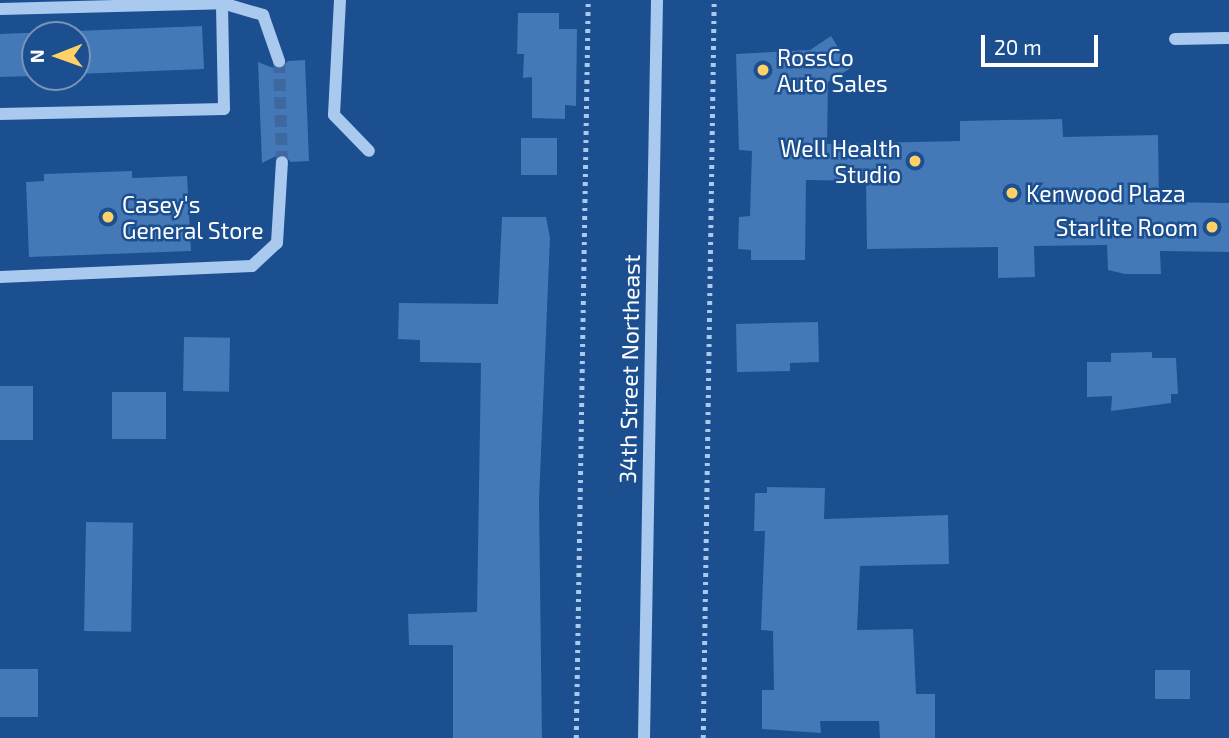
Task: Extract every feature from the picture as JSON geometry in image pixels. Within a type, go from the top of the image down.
[{"type":"street","points":[[340,0],[334,115],[369,151]]},
{"type":"street","name":"34th Street Northeast","points":[[644,738],[657,0]]},
{"type":"street","points":[[0,9],[222,1],[263,16],[279,61]]},
{"type":"street","points":[[0,114],[224,109],[222,1]]},
{"type":"street","points":[[1175,39],[1227,38]]},
{"type":"street","points":[[0,277],[252,266],[277,243],[282,162]]},
{"type":"path","points":[[576,738],[588,0]]},
{"type":"path","points":[[703,738],[714,0]]},
{"type":"building","points":[[518,13],[559,13],[559,29],[577,29],[576,106],[565,105],[565,119],[532,118],[532,77],[523,78],[524,54],[517,54]]},
{"type":"building","points":[[202,26],[204,69],[91,73],[91,30]]},
{"type":"building","points":[[21,33],[21,76],[0,77],[0,34]]},
{"type":"building","points":[[831,36],[851,68],[828,82],[827,144],[960,141],[960,121],[1062,119],[1063,137],[1158,135],[1159,202],[1229,203],[1229,252],[1160,251],[1161,274],[1125,274],[1108,270],[1107,245],[1034,246],[1035,277],[998,278],[998,247],[867,249],[866,181],[806,180],[805,260],[751,260],[751,250],[738,249],[739,217],[750,216],[752,151],[739,150],[736,54],[810,50]]},
{"type":"building","points":[[305,60],[309,161],[291,162],[282,153],[262,163],[258,62],[278,70],[288,61]]},
{"type":"building","points":[[521,138],[557,138],[557,175],[521,175]]},
{"type":"building","name":"Casey's General Store","points":[[132,171],[132,178],[187,176],[191,251],[29,257],[26,182],[44,181],[44,174]]},
{"type":"building","points":[[502,217],[546,217],[550,238],[539,501],[542,738],[453,738],[453,645],[409,645],[408,614],[477,612],[481,363],[420,362],[420,340],[398,339],[399,303],[498,304]]},
{"type":"building","points":[[818,322],[819,362],[790,363],[790,371],[737,372],[736,324]]},
{"type":"building","points":[[184,337],[230,338],[229,392],[183,391]]},
{"type":"building","points":[[1152,352],[1152,358],[1176,358],[1178,394],[1171,394],[1171,403],[1111,411],[1112,396],[1087,397],[1087,362],[1111,362],[1111,353]]},
{"type":"building","points":[[0,386],[33,386],[33,440],[0,440]]},
{"type":"building","points":[[112,392],[166,392],[166,439],[112,439]]},
{"type":"building","points":[[767,487],[825,488],[824,519],[948,515],[949,564],[860,566],[857,630],[913,629],[916,694],[935,694],[935,738],[880,738],[879,721],[820,721],[821,733],[762,729],[762,690],[774,690],[773,631],[761,630],[765,531],[754,531],[755,493],[767,493]]},
{"type":"building","points":[[86,522],[133,523],[131,632],[84,631]]},
{"type":"building","points":[[0,669],[38,669],[38,717],[0,717]]},
{"type":"building","points":[[1155,670],[1190,670],[1190,699],[1155,699]]},
{"type":"tunnel","points":[[279,61],[282,162]]},
{"type":"place","name":"RossCo Auto Sales","points":[[763,70]]},
{"type":"place","name":"Well Health Studio","points":[[915,161]]},
{"type":"place","name":"Kenwood Plaza","points":[[1012,193]]},
{"type":"place","name":"Casey's General Store","points":[[108,217]]},
{"type":"place","name":"Starlite Room","points":[[1212,227]]}]
